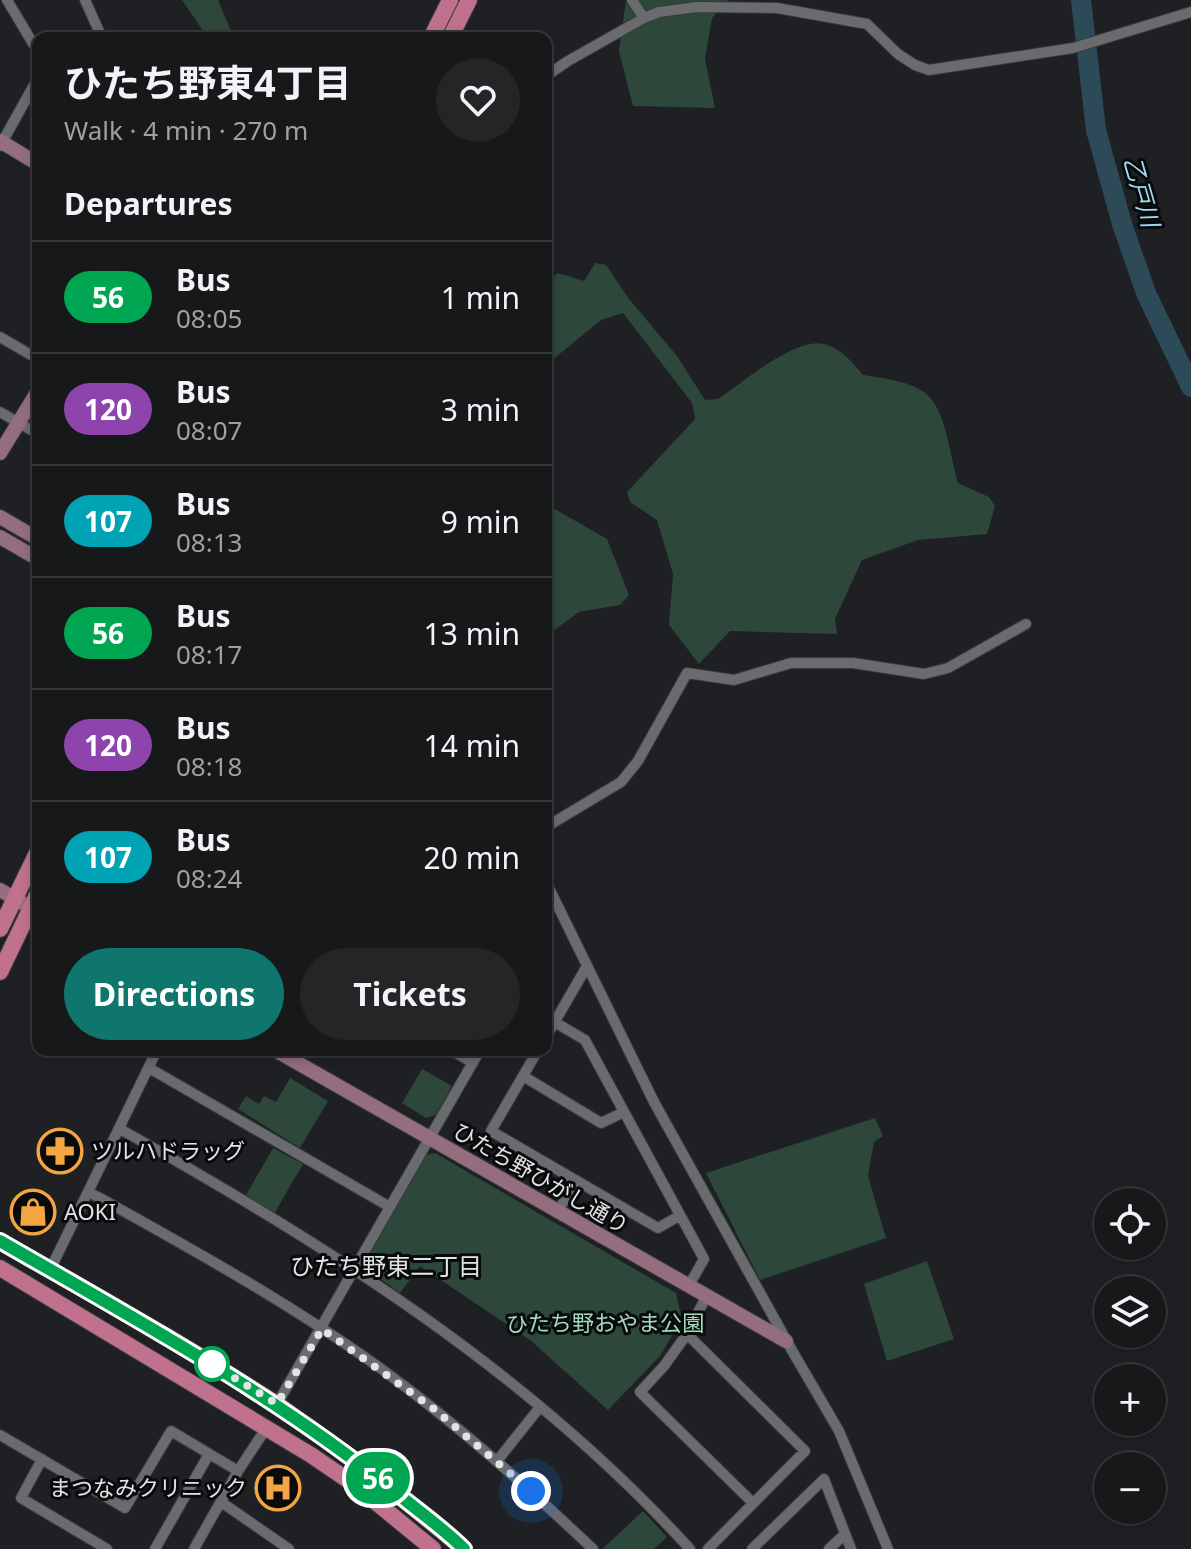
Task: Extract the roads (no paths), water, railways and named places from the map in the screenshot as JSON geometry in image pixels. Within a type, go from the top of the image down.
[{"type":"main road","points":[[434,32],[450,0]]},
{"type":"main road","points":[[453,32],[469,0]]},
{"type":"main road","points":[[0,929],[7,894],[32,859]]},
{"type":"main road","points":[[0,972],[32,912]]},
{"type":"main road","points":[[0,1241],[277,1404],[368,1471],[464,1549]]},
{"type":"main road","points":[[0,1268],[267,1427],[355,1485],[433,1549]]},
{"type":"street","points":[[7,0],[32,42]]},
{"type":"street","points":[[85,0],[99,32]]},
{"type":"street","points":[[632,0],[644,18]]},
{"type":"street","points":[[552,72],[644,18],[659,12],[697,7],[777,8],[867,24],[898,54],[929,70],[1077,46],[1191,12]]},
{"type":"street","points":[[32,89],[1,143],[32,161]]},
{"type":"street","points":[[0,337],[32,356]]},
{"type":"street","points":[[0,453],[32,401]]},
{"type":"street","points":[[0,412],[32,431]]},
{"type":"street","points":[[0,517],[32,536]]},
{"type":"street","points":[[0,537],[32,556]]},
{"type":"street","points":[[552,823],[621,782],[638,761],[687,673],[734,680],[791,663],[853,663],[924,674],[948,668],[1026,624]]},
{"type":"street","points":[[7,894],[32,903]]},
{"type":"street","points":[[552,894],[654,1102],[839,1431],[888,1549]]},
{"type":"street","points":[[552,1017],[587,966]]},
{"type":"street","points":[[552,1021],[585,1040],[704,1259],[688,1287]]},
{"type":"street","points":[[50,1270],[154,1056]]},
{"type":"street","name":"ひたち野ひがし通り","points":[[285,1056],[786,1341]]},
{"type":"street","points":[[461,1056],[473,1063]]},
{"type":"street","points":[[277,1404],[477,1056]]},
{"type":"street","points":[[535,1056],[491,1131],[658,1228],[679,1216]]},
{"type":"street","points":[[149,1068],[390,1207]]},
{"type":"street","points":[[523,1076],[601,1123],[624,1112]]},
{"type":"street","points":[[120,1129],[356,1269],[440,1328],[540,1407],[631,1487],[690,1549]]},
{"type":"street","points":[[557,1213],[576,1180]]},
{"type":"street","points":[[89,1192],[202,1255],[322,1329],[390,1376],[497,1461],[593,1549]]},
{"type":"street","points":[[706,1297],[687,1334],[640,1392],[753,1503]]},
{"type":"street","points":[[687,1334],[805,1451],[708,1549]]},
{"type":"street","points":[[497,1461],[540,1407]]},
{"type":"street","points":[[194,1549],[267,1427]]},
{"type":"street","points":[[0,1435],[125,1508],[171,1431],[238,1471]]},
{"type":"street","points":[[155,1549],[209,1454]]},
{"type":"street","points":[[42,1459],[21,1498],[107,1549]]},
{"type":"street","points":[[752,1549],[824,1479],[851,1549]]},
{"type":"street","points":[[221,1502],[289,1549]]},
{"type":"street","points":[[829,1549],[845,1534]]},
{"type":"waterway","name":"乙戸川","points":[[1081,0],[1096,130],[1122,224],[1146,293],[1191,387]]},
{"type":"place","name":"ツルハドラッグ","points":[[60,1151]]},
{"type":"place","name":"AOKI","points":[[33,1212]]},
{"type":"place","name":"まつなみクリニック","points":[[278,1488]]},
{"type":"district","name":"ひたち野東二丁目","points":[[386,1267]]},
{"type":"park label","name":"ひたち野おやま公園","points":[[605,1323]]}]
